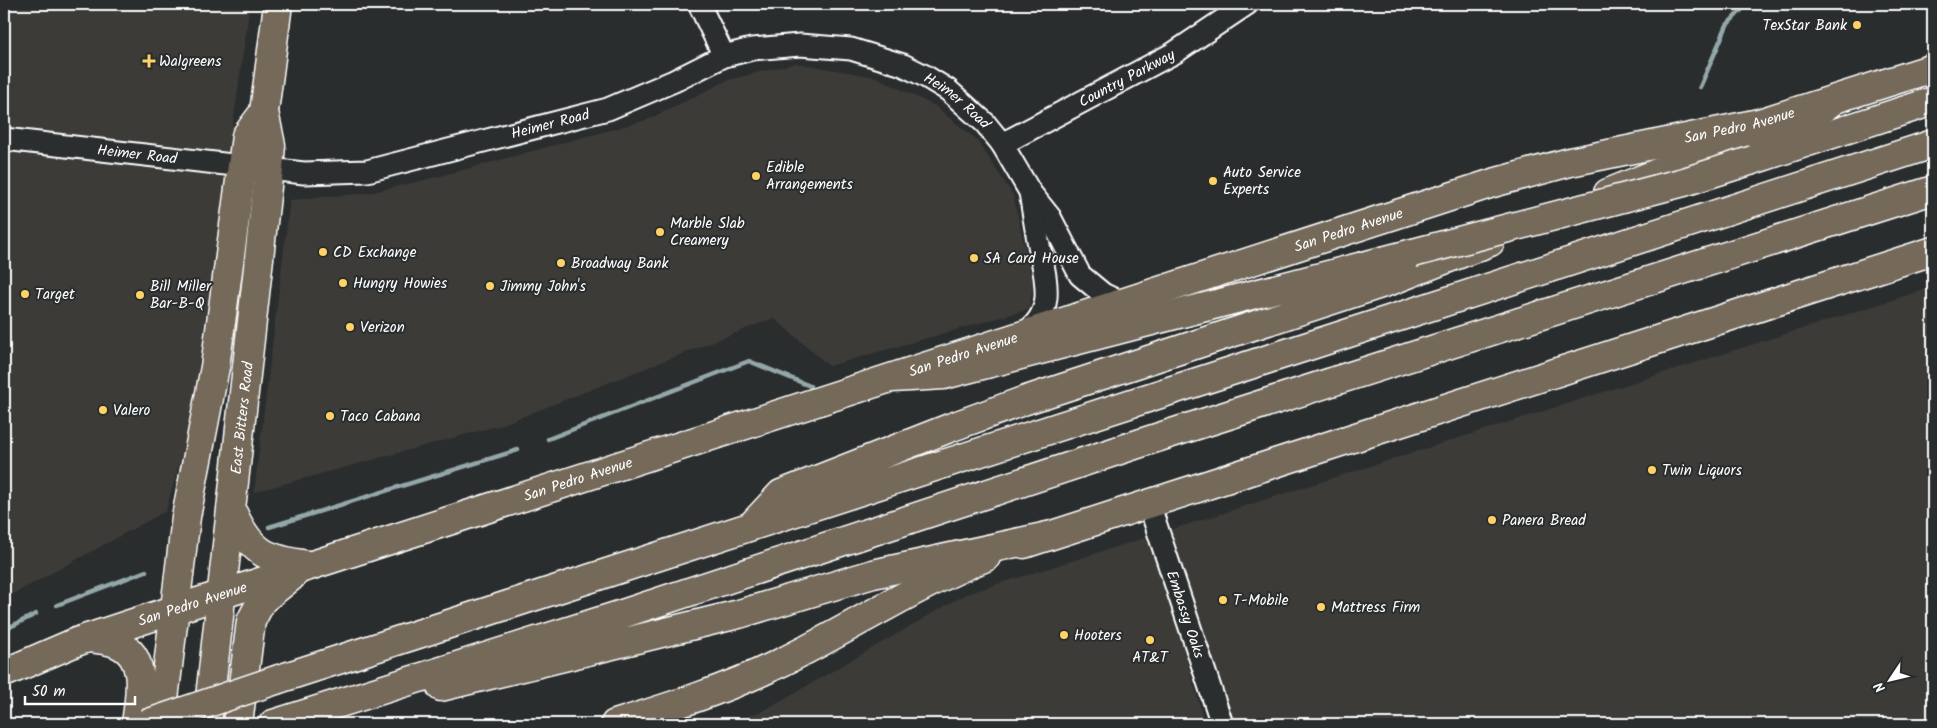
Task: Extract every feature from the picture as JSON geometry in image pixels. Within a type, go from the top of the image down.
[{"type":"main road","name":"East Bitters Road","points":[[207,724],[233,513],[241,408],[270,169],[271,145],[264,112],[278,4]]},
{"type":"main road","name":"San Pedro Avenue","points":[[4,673],[88,638],[309,565],[1537,170],[1759,123],[1831,102],[1933,68]]},
{"type":"main road","points":[[892,378],[944,375],[1684,182],[1933,101]]},
{"type":"main road","points":[[752,526],[781,494],[943,430],[1023,400],[1416,272],[1667,169],[1800,124],[1831,102]]},
{"type":"main road","name":"East Bitters Road","points":[[161,724],[186,517],[215,367],[246,136],[264,112]]},
{"type":"main road","points":[[146,724],[279,679],[1933,144]]},
{"type":"main road","points":[[273,724],[625,613],[1160,436],[1933,190]]},
{"type":"main road","points":[[614,724],[698,697],[750,676],[815,645],[941,575],[1048,536],[1933,251]]},
{"type":"main road","points":[[233,513],[247,539],[263,554],[283,562],[309,565]]},
{"type":"main road","points":[[324,708],[458,684],[739,614],[873,574],[1048,536]]},
{"type":"main road","points":[[238,724],[248,634],[254,614],[270,592],[309,565]]},
{"type":"main road","points":[[88,638],[117,643],[125,648],[133,658],[140,679],[136,724]]},
{"type":"street","points":[[699,4],[724,56]]},
{"type":"street","name":"Country Parkway","points":[[1002,144],[1174,52],[1247,4]]},
{"type":"street","name":"Heimer Road","points":[[4,139],[304,173],[367,171],[409,162],[608,109],[674,81],[724,56],[752,49],[800,45],[851,50],[874,55],[903,65],[948,90],[985,123],[1002,144],[1030,192],[1050,217],[1080,275],[1103,294],[1122,303]]},
{"type":"street","name":"Heimer Road","points":[[1018,337],[1035,326],[1041,317],[1046,299],[1046,277],[1030,192]]},
{"type":"street","name":"Embassy Oaks","points":[[1150,504],[1222,724]]},
{"type":"shaded area","points":[[4,4],[250,4],[191,420],[166,511],[4,599]]},
{"type":"shaded area","points":[[796,63],[876,77],[935,106],[977,140],[1013,195],[1033,285],[1029,309],[829,366],[774,318],[501,425],[254,492],[290,200],[369,193],[437,177],[647,120],[728,80]]},
{"type":"shaded area","points":[[1933,287],[1933,724],[1231,724],[1170,530]]},
{"type":"shaded area","points":[[1151,536],[1205,724],[1070,724],[1064,719],[1069,724],[723,724],[763,711],[966,594]]},
{"type":"waterway","points":[[1700,87],[1727,25],[1747,4]]},
{"type":"waterway","points":[[548,439],[749,361],[810,386]]},
{"type":"waterway","points":[[269,527],[518,450]]},
{"type":"waterway","points":[[57,605],[146,571]]},
{"type":"waterway","points":[[4,630],[36,614]]},
{"type":"place","name":"TexStar Bank","points":[[1857,25]]},
{"type":"place","name":"Walgreens","points":[[149,61]]},
{"type":"place","name":"Edible Arrangements","points":[[756,176]]},
{"type":"place","name":"Auto Service Experts","points":[[1213,181]]},
{"type":"place","name":"Marble Slab Creamery","points":[[660,232]]},
{"type":"place","name":"CD Exchange","points":[[323,252]]},
{"type":"place","name":"SA Card House","points":[[974,258]]},
{"type":"place","name":"Broadway Bank","points":[[561,263]]},
{"type":"place","name":"Hungry Howies","points":[[343,283]]},
{"type":"place","name":"Jimmy John's","points":[[490,286]]},
{"type":"place","name":"Target","points":[[25,294]]},
{"type":"place","name":"Bill Miller Bar-B-Q","points":[[140,295]]},
{"type":"place","name":"Verizon","points":[[350,327]]},
{"type":"place","name":"Valero","points":[[103,410]]},
{"type":"place","name":"Taco Cabana","points":[[330,416]]},
{"type":"place","name":"Twin Liquors","points":[[1652,470]]},
{"type":"place","name":"Panera Bread","points":[[1492,520]]},
{"type":"place","name":"T-Mobile","points":[[1223,600]]},
{"type":"place","name":"Mattress Firm","points":[[1321,607]]},
{"type":"place","name":"Hooters","points":[[1064,635]]},
{"type":"place","name":"AT&T","points":[[1150,640]]}]
